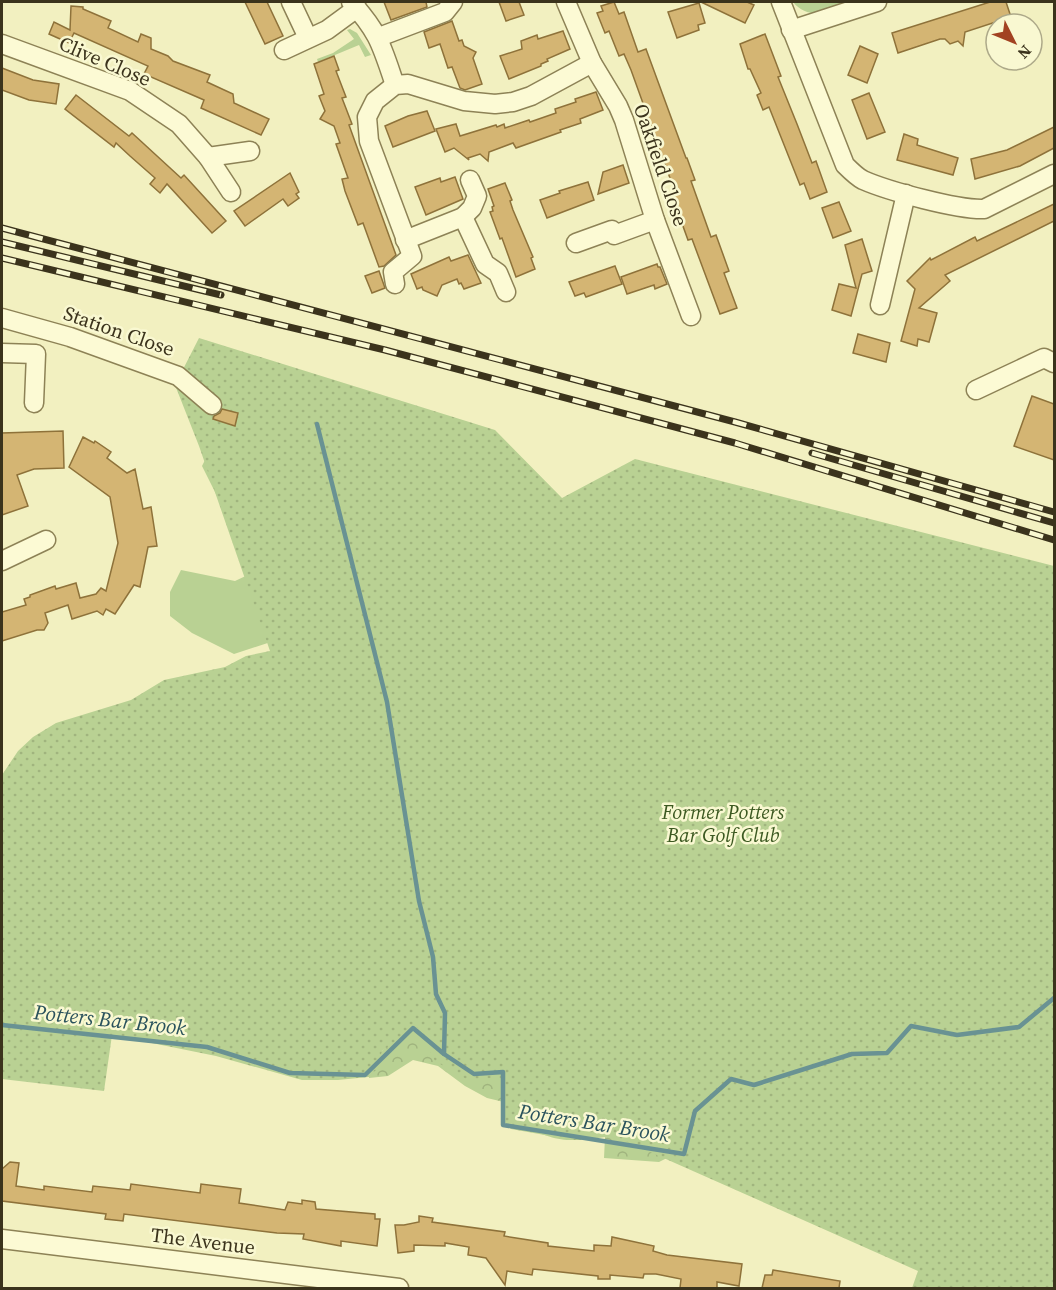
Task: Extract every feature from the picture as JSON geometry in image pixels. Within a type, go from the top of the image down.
[{"type":"street","points":[[291,2],[308,38]]},
{"type":"street","points":[[379,37],[445,12],[453,2]]},
{"type":"street","name":"Oakfield Close","points":[[566,2],[592,63],[624,120],[655,220],[692,316]]},
{"type":"street","points":[[782,2],[845,165],[862,179],[906,194],[972,210],[984,209],[1054,174]]},
{"type":"street","points":[[791,30],[877,2]]},
{"type":"street","points":[[284,50],[327,30],[354,5],[369,20],[379,37],[394,85]]},
{"type":"street","name":"Clive Close","points":[[2,44],[130,91],[179,124],[208,157],[231,192]]},
{"type":"street","points":[[408,248],[369,141],[366,127],[367,117],[375,101],[394,85],[408,84],[464,101],[495,104],[513,102],[531,96],[592,63]]},
{"type":"street","points":[[208,157],[250,151]]},
{"type":"street","points":[[395,284],[393,272],[408,248],[463,217],[472,208],[477,196],[470,180]]},
{"type":"street","points":[[880,305],[906,194]]},
{"type":"street","points":[[463,217],[485,264],[498,273],[506,292]]},
{"type":"street","points":[[576,243],[612,230],[614,235],[655,220]]},
{"type":"street","name":"Station Close","points":[[2,318],[70,336],[178,376],[212,405]]},
{"type":"street","points":[[2,353],[36,354],[34,404]]},
{"type":"street","points":[[976,390],[1049,361]]},
{"type":"street","points":[[2,561],[46,540]]},
{"type":"street","name":"The Avenue","points":[[2,1239],[399,1288]]},
{"type":"green space","points":[[793,2],[861,2],[816,13],[800,9]]},
{"type":"green space","points":[[350,29],[357,33],[371,55],[365,57],[359,45],[318,62],[317,59],[333,53],[354,39],[347,30]]},
{"type":"green space","name":"Former Potters Bar Golf Club","points":[[199,338],[495,430],[562,498],[635,459],[1054,566],[1054,1288],[912,1288],[918,1271],[614,1136],[606,1133],[556,1137],[511,1129],[504,1122],[501,1105],[503,1080],[493,1078],[468,1080],[435,1061],[419,1029],[415,1028],[382,1051],[376,1070],[368,1077],[302,1080],[216,1056],[112,1035],[104,1091],[2,1079],[2,775],[18,751],[33,737],[56,723],[131,700],[164,680],[225,667],[246,656],[270,651],[199,446],[175,385]]},
{"type":"green space","points":[[212,446],[286,637],[234,654],[192,633],[170,616],[170,592],[181,570],[235,581],[252,573],[240,542],[202,466]]},
{"type":"green space","points":[[407,1029],[425,1029],[673,1155],[659,1162],[604,1158],[605,1137],[580,1140],[561,1139],[520,1125],[512,1104],[487,1098],[465,1086],[438,1066],[413,1060],[388,1076],[369,1078],[367,1064]]},
{"type":"building","points":[[245,2],[267,2],[283,36],[265,44]]},
{"type":"building","points":[[384,2],[426,2],[427,7],[391,20]]},
{"type":"building","points":[[499,2],[519,2],[524,15],[506,21]]},
{"type":"building","points":[[614,2],[619,14],[624,12],[638,52],[646,49],[695,180],[691,181],[711,237],[716,235],[729,271],[724,273],[737,308],[720,314],[692,239],[688,240],[671,193],[675,192],[631,70],[624,54],[619,56],[609,31],[605,33],[597,13],[603,11],[601,6]]},
{"type":"building","points":[[701,2],[747,2],[754,5],[745,23]]},
{"type":"building","points":[[990,2],[1006,2],[1009,12],[984,12],[984,26],[965,32],[963,46],[958,41],[950,44],[945,39],[940,39],[898,53],[892,33]]},
{"type":"building","points":[[699,3],[705,23],[698,25],[699,30],[677,38],[668,12]]},
{"type":"building","points":[[71,6],[83,7],[111,21],[108,28],[138,42],[141,34],[151,38],[151,49],[168,56],[173,61],[210,75],[207,82],[233,94],[234,103],[269,119],[261,135],[201,108],[204,100],[144,74],[148,66],[74,33],[69,43],[49,34],[54,22],[70,30]]},
{"type":"building","points":[[452,21],[459,41],[462,40],[464,46],[476,52],[473,58],[482,84],[465,90],[460,88],[452,67],[448,68],[440,44],[429,48],[424,32]]},
{"type":"building","points":[[563,31],[570,49],[547,59],[548,61],[541,66],[509,79],[500,56],[522,49],[521,41],[537,35],[538,39]]},
{"type":"building","points":[[765,34],[781,76],[778,77],[812,163],[816,161],[827,192],[810,199],[804,183],[800,185],[769,107],[763,110],[757,95],[761,93],[748,69],[740,44]]},
{"type":"building","points":[[860,46],[878,54],[867,83],[848,75]]},
{"type":"building","points":[[334,56],[339,70],[336,71],[346,97],[342,98],[352,124],[349,125],[396,255],[384,266],[379,267],[363,223],[358,225],[345,191],[342,179],[348,178],[336,144],[340,143],[334,126],[320,119],[325,111],[319,96],[324,94],[314,64]]},
{"type":"building","points":[[2,68],[33,80],[59,84],[56,104],[29,100],[2,90]]},
{"type":"building","points":[[596,92],[603,110],[580,119],[581,123],[560,130],[561,132],[516,148],[513,143],[489,152],[488,161],[480,154],[468,158],[469,160],[454,148],[445,152],[436,129],[456,124],[460,136],[496,125],[497,127],[504,124],[505,128],[556,113],[555,109]]},
{"type":"building","points":[[869,93],[885,132],[867,139],[852,100]]},
{"type":"building","points":[[76,95],[129,136],[132,133],[181,178],[184,175],[226,221],[212,233],[167,184],[160,193],[150,184],[155,178],[116,143],[114,147],[65,109]]},
{"type":"building","points":[[427,111],[435,131],[393,147],[385,126]]},
{"type":"building","points":[[1054,127],[1054,148],[1020,166],[975,179],[971,159],[1007,150]]},
{"type":"building","points":[[904,134],[918,139],[917,145],[958,158],[953,175],[897,160]]},
{"type":"building","points":[[623,165],[629,183],[598,194],[603,172]]},
{"type":"building","points":[[290,173],[299,192],[296,194],[299,198],[288,206],[283,199],[245,226],[234,211]]},
{"type":"building","points":[[455,177],[463,199],[426,215],[415,187],[440,178],[441,182]]},
{"type":"building","points":[[588,182],[594,200],[547,218],[540,200]]},
{"type":"building","points":[[505,183],[512,200],[510,201],[513,210],[533,257],[531,258],[535,269],[516,277],[490,212],[493,211],[494,206],[488,189]]},
{"type":"building","points":[[839,202],[851,231],[833,238],[822,208]]},
{"type":"building","points":[[1054,204],[1054,221],[945,275],[950,281],[919,308],[937,313],[929,342],[918,339],[917,346],[901,341],[915,289],[907,281],[930,258],[931,260],[975,237],[977,241]]},
{"type":"building","points":[[862,239],[872,271],[862,274],[851,316],[832,310],[839,284],[856,288],[845,245]]},
{"type":"building","points":[[468,255],[481,283],[464,289],[457,279],[442,285],[437,296],[423,290],[422,287],[417,289],[411,274],[449,257],[451,261]]},
{"type":"building","points":[[657,264],[667,284],[655,289],[654,285],[627,294],[621,277]]},
{"type":"building","points":[[615,266],[622,284],[586,297],[584,293],[575,296],[569,282]]},
{"type":"building","points":[[379,271],[385,288],[372,293],[365,276]]},
{"type":"building","points":[[858,334],[890,343],[886,362],[853,353]]},
{"type":"building","points":[[1032,396],[1054,404],[1054,460],[1014,446]]},
{"type":"building","points":[[222,409],[238,413],[235,426],[213,419]]},
{"type":"building","points":[[63,431],[64,468],[34,469],[17,475],[28,506],[2,515],[2,433]]},
{"type":"building","points":[[83,437],[94,443],[95,441],[111,452],[107,458],[127,473],[135,469],[143,509],[151,507],[157,546],[148,547],[140,587],[134,585],[115,614],[106,609],[103,615],[97,611],[72,619],[68,605],[45,613],[48,623],[44,630],[2,641],[2,612],[26,605],[24,599],[30,595],[55,586],[56,589],[76,583],[80,598],[96,594],[101,588],[106,591],[118,543],[110,497],[69,467]]},
{"type":"building","points":[[10,1162],[19,1163],[16,1186],[44,1190],[44,1186],[92,1192],[93,1186],[130,1190],[131,1184],[200,1193],[201,1184],[241,1189],[239,1203],[285,1210],[288,1202],[302,1204],[302,1200],[315,1202],[316,1209],[375,1214],[375,1219],[380,1219],[377,1246],[341,1241],[341,1246],[303,1239],[304,1234],[277,1233],[124,1214],[123,1221],[105,1219],[106,1214],[2,1201],[2,1169]]},
{"type":"building","points":[[419,1216],[433,1218],[432,1222],[505,1232],[504,1236],[548,1243],[548,1246],[594,1251],[594,1245],[611,1246],[612,1237],[654,1246],[653,1251],[667,1255],[742,1264],[739,1286],[717,1282],[717,1288],[680,1288],[681,1279],[656,1274],[644,1274],[643,1278],[610,1275],[610,1279],[598,1279],[598,1276],[533,1269],[532,1275],[507,1271],[505,1285],[486,1258],[468,1255],[469,1247],[445,1243],[445,1246],[414,1245],[414,1251],[398,1253],[395,1225],[419,1222]]},
{"type":"building","points":[[773,1270],[840,1281],[839,1288],[762,1288],[765,1275],[772,1275]]},
{"type":"waterway","points":[[317,424],[387,702],[419,901],[433,957],[436,994],[445,1013],[444,1054]]},
{"type":"waterway","name":"Potters Bar Brook","points":[[2,1025],[207,1047],[290,1073],[365,1075],[413,1028],[444,1054],[474,1074],[503,1072],[503,1125],[684,1154],[695,1111],[731,1079],[754,1085],[852,1054],[887,1053],[911,1026],[957,1035],[1019,1027],[1054,998]]},
{"type":"railway","points":[[2,228],[735,422],[1054,512]]},
{"type":"railway","points":[[2,242],[221,295]]},
{"type":"railway","points":[[2,258],[385,350],[735,443],[1054,540]]},
{"type":"railway","points":[[812,453],[1054,523]]}]
